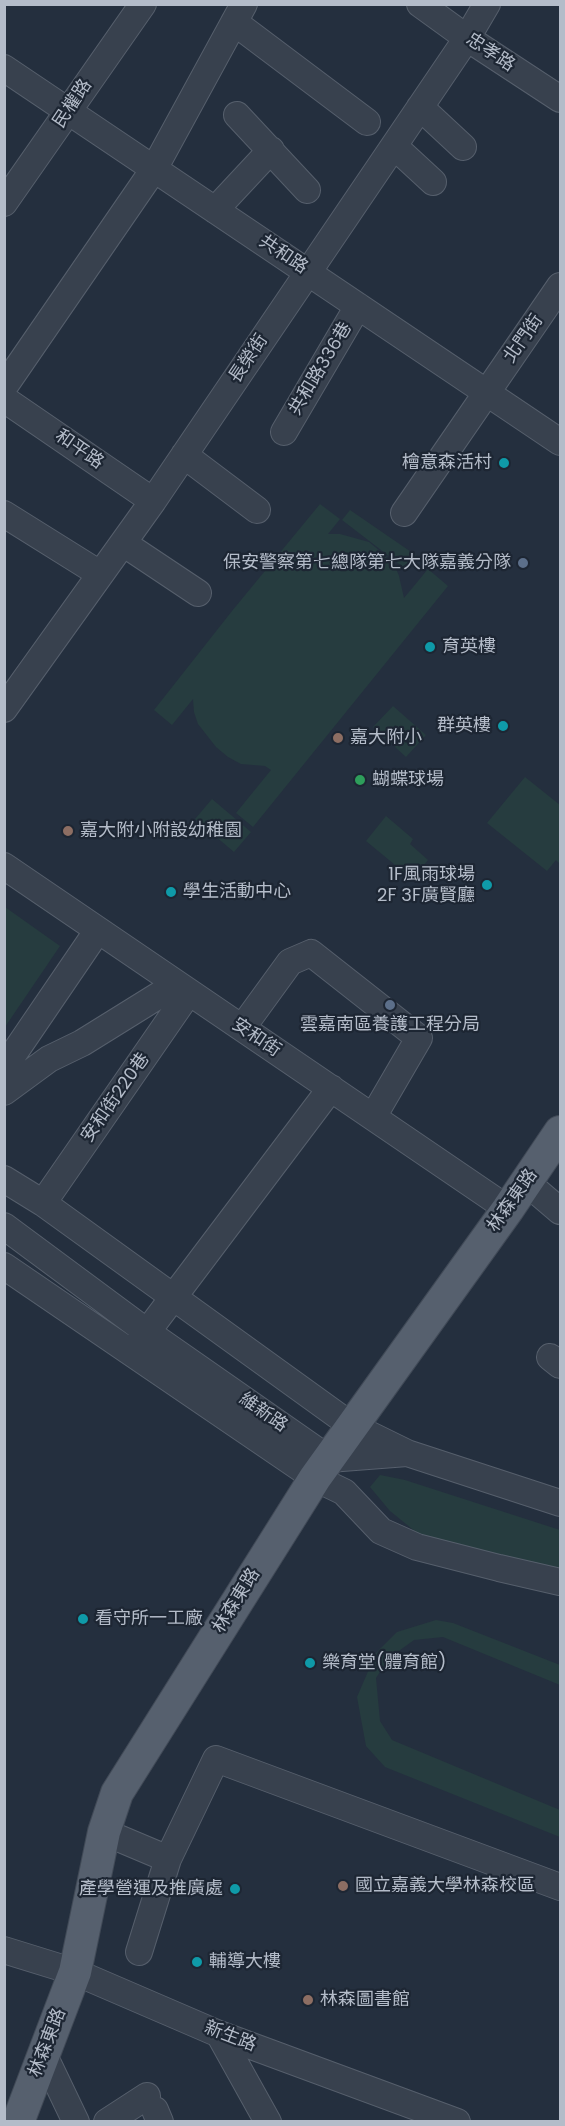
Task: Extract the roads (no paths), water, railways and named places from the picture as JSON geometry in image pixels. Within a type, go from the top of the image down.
[{"type":"main road","name":"林森東路","points":[[18,2121],[75,1972],[104,1832],[117,1793],[322,1468],[526,1182],[556,1149]]},
{"type":"street","name":"民權路","points":[[4,203],[143,4]]},
{"type":"street","name":"忠孝路","points":[[420,4],[467,38],[561,99]]},
{"type":"street","name":"長榮街","points":[[4,709],[153,501],[467,38],[487,4]]},
{"type":"street","points":[[4,387],[154,169],[239,14],[367,122]]},
{"type":"street","name":"共和路","points":[[4,68],[561,442]]},
{"type":"street","points":[[420,107],[463,147]]},
{"type":"street","points":[[237,115],[307,190]]},
{"type":"street","points":[[394,146],[433,182]]},
{"type":"street","points":[[215,210],[271,150]]},
{"type":"street","name":"北門街","points":[[404,513],[561,286]]},
{"type":"street","name":"共和路336巷","points":[[284,432],[358,306]]},
{"type":"street","name":"和平路","points":[[4,399],[153,501]]},
{"type":"street","points":[[184,455],[257,510]]},
{"type":"street","points":[[4,514],[100,574]]},
{"type":"street","points":[[123,543],[198,594]]},
{"type":"street","name":"安和街","points":[[4,866],[508,1209]]},
{"type":"street","points":[[4,1068],[98,930]]},
{"type":"street","points":[[242,1028],[290,962],[311,953],[420,1038],[373,1117]]},
{"type":"street","points":[[4,1092],[49,1059],[183,988]]},
{"type":"street","name":"安和街220巷","points":[[43,1203],[183,988]]},
{"type":"street","points":[[131,1353],[175,1298],[331,1088]]},
{"type":"street","points":[[4,1179],[43,1203],[352,1426],[407,1453],[561,1503]]},
{"type":"street","points":[[526,1182],[561,1211]]},
{"type":"street","name":"維新路","points":[[4,1226],[147,1332],[322,1468]]},
{"type":"street","name":"維新路","points":[[4,1266],[131,1353],[322,1468]]},
{"type":"street","points":[[322,1468],[407,1453]]},
{"type":"street","points":[[322,1468],[381,1531],[408,1543],[561,1582]]},
{"type":"street","points":[[139,1952],[168,1859],[216,1759],[561,1887]]},
{"type":"street","points":[[104,1832],[168,1859]]},
{"type":"street","name":"新生路","points":[[4,1950],[75,1972],[219,2034],[457,2121]]},
{"type":"street","points":[[219,2034],[268,2121]]},
{"type":"street","points":[[43,2053],[76,2121]]},
{"type":"street","points":[[107,2121],[154,2109]]},
{"type":"place","name":"檜意森活村","points":[[504,463]]},
{"type":"place","name":"保安警察第七總隊第七大隊嘉義分隊","points":[[523,563]]},
{"type":"place","name":"育英樓","points":[[430,647]]},
{"type":"place","name":"群英樓","points":[[503,726]]},
{"type":"place","name":"嘉大附小","points":[[338,738]]},
{"type":"place","name":"蝴蝶球場","points":[[360,780]]},
{"type":"place","name":"嘉大附小附設幼稚園","points":[[68,831]]},
{"type":"place","name":"1F風雨球場 2F 3F廣賢廳","points":[[487,885]]},
{"type":"place","name":"學生活動中心","points":[[171,892]]},
{"type":"place","name":"雲嘉南區養護工程分局","points":[[390,1005]]},
{"type":"place","name":"看守所一工廠","points":[[83,1619]]},
{"type":"place","name":"樂育堂(體育館)","points":[[310,1663]]},
{"type":"place","name":"國立嘉義大學林森校區","points":[[343,1886]]},
{"type":"place","name":"產學營運及推廣處","points":[[235,1889]]},
{"type":"place","name":"輔導大樓","points":[[197,1962]]},
{"type":"place","name":"林森圖書館","points":[[308,2000]]}]
